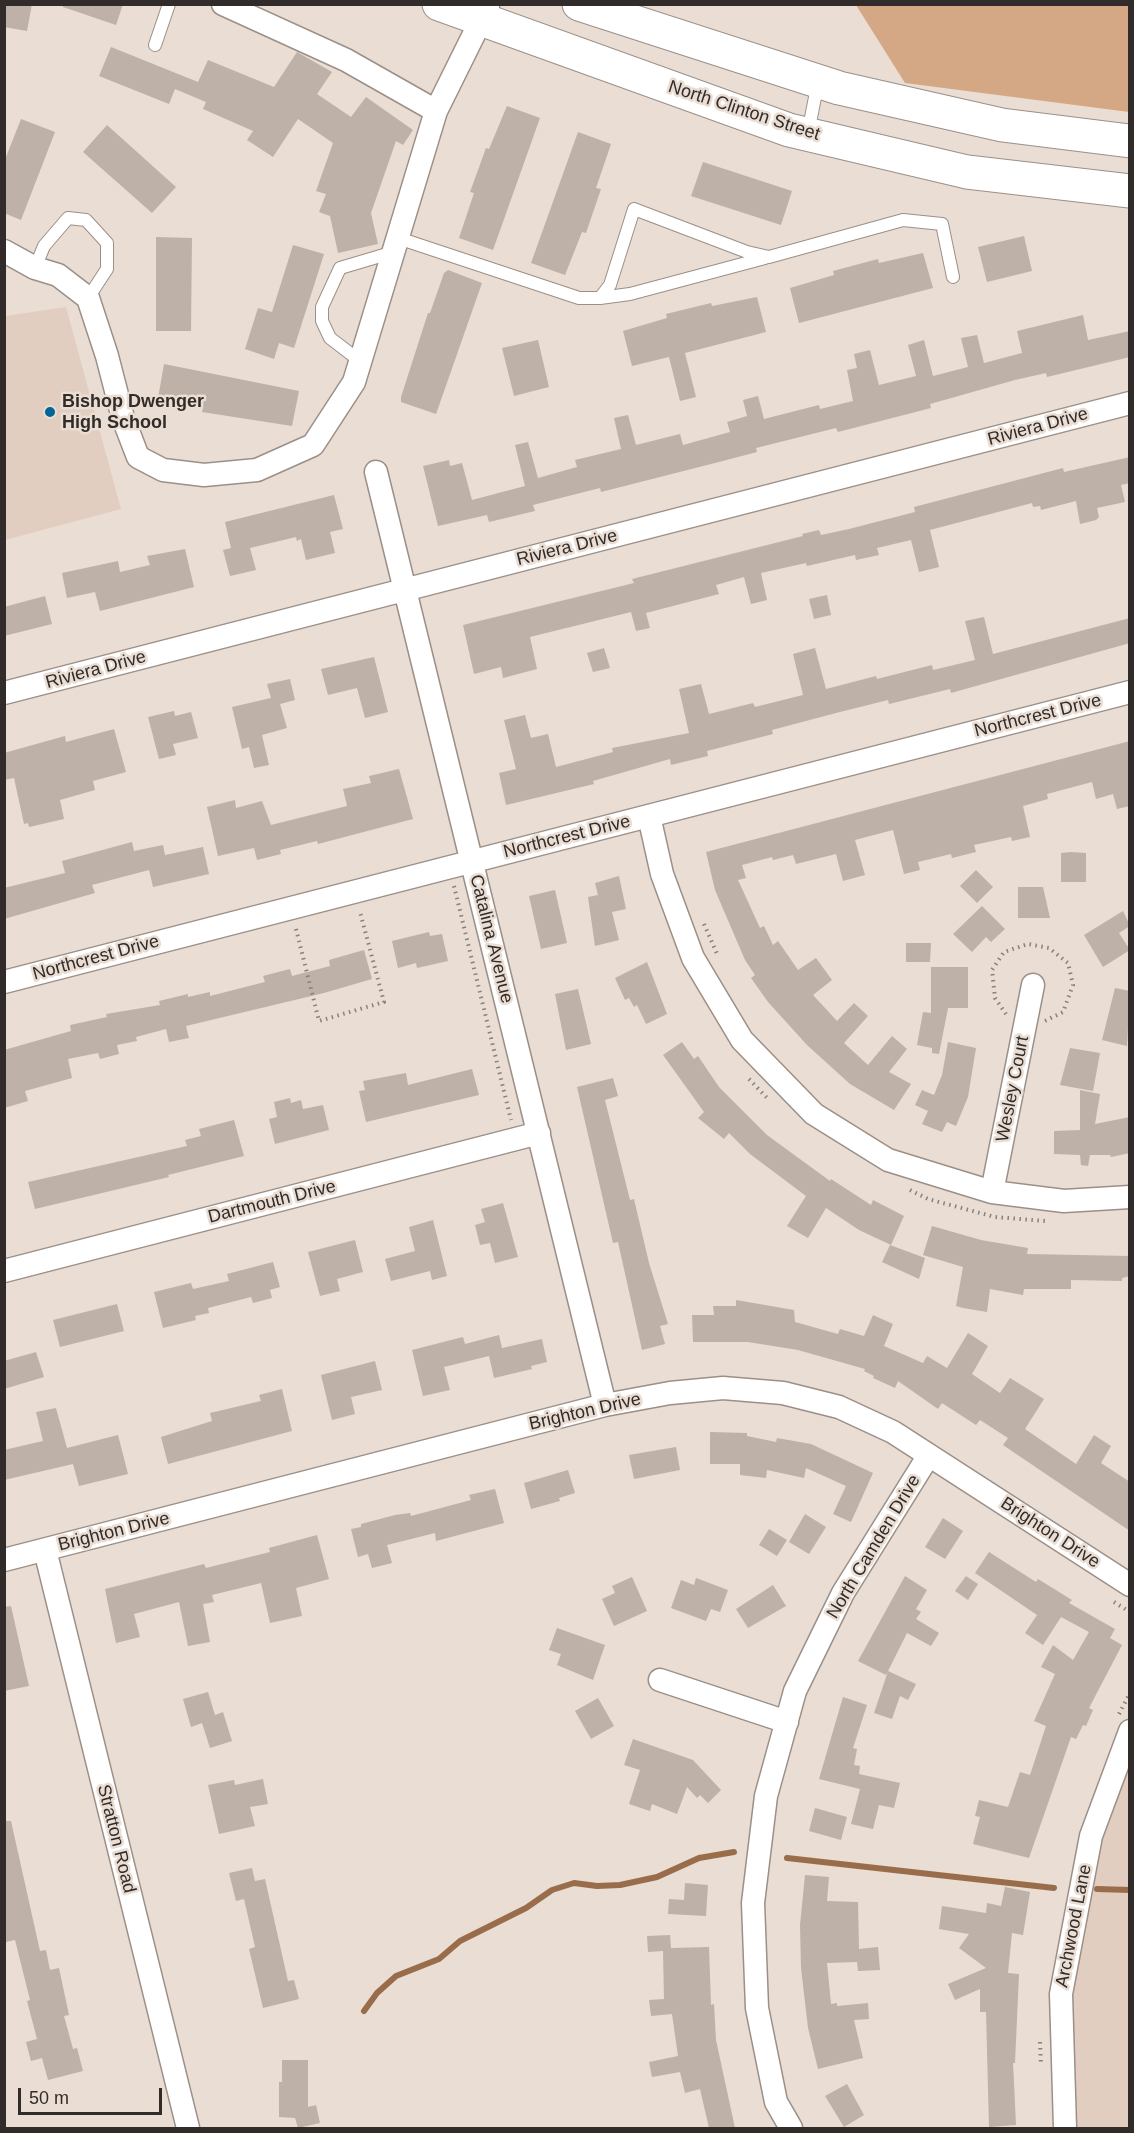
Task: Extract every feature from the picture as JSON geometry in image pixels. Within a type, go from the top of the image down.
[{"type":"main road","name":"North Clinton Street","points":[[439,4],[486,12],[808,134],[967,172],[1130,191]]},
{"type":"main road","points":[[579,4],[818,82],[1002,125],[1130,141]]},
{"type":"street","points":[[223,4],[346,60],[436,111]]},
{"type":"street","points":[[4,251],[35,267],[58,275],[88,297],[107,356],[123,418],[138,457],[163,470],[204,475],[257,470],[313,445],[354,382],[436,111],[486,12]]},
{"type":"street","name":"Riviera Drive","points":[[4,693],[1130,403]]},
{"type":"street","name":"Catalina Avenue","points":[[376,472],[605,1405]]},
{"type":"street","name":"Northcrest Drive","points":[[4,982],[1130,692]]},
{"type":"street","points":[[649,816],[662,874],[693,958],[742,1040],[814,1114],[888,1160],[992,1192],[1064,1201],[1130,1197]]},
{"type":"street","name":"Wesley Court","points":[[992,1192],[1034,985]]},
{"type":"street","name":"Dartmouth Drive","points":[[4,1271],[539,1133]]},
{"type":"street","name":"Brighton Drive","points":[[4,1560],[605,1405],[670,1393],[723,1388],[783,1393],[839,1407],[893,1432],[1130,1585]]},
{"type":"street","name":"North Camden Drive","points":[[791,2128],[776,2102],[757,2008],[753,1903],[766,1796],[795,1692],[843,1593],[929,1455]]},
{"type":"street","name":"Stratton Road","points":[[45,1550],[188,2128]]},
{"type":"street","points":[[660,1680],[787,1722]]},
{"type":"street","name":"Archwood Lane","points":[[1065,2128],[1061,1994],[1091,1836],[1130,1731]]},
{"type":"lane","points":[[154,45],[169,4]]},
{"type":"lane","points":[[808,134],[818,82]]},
{"type":"lane","points":[[600,298],[610,285],[634,209],[747,252],[768,257]]},
{"type":"lane","points":[[35,267],[44,246],[68,218],[86,220],[107,243],[106,269],[88,297]]},
{"type":"lane","points":[[360,361],[330,338],[322,321],[322,307],[340,268],[396,245],[579,298],[600,298],[630,294],[903,220],[942,224],[953,277]]},
{"type":"path","points":[[450,867],[512,1122],[500,1125]]},
{"type":"path","points":[[296,928],[319,1021],[384,1002],[360,912]]},
{"type":"path","points":[[700,914],[722,966]]},
{"type":"path","points":[[1008,1017],[995,998],[992,970],[1004,952],[1028,944],[1049,948],[1068,963],[1073,985],[1063,1012],[1042,1023]]},
{"type":"path","points":[[743,1072],[775,1105]]},
{"type":"path","points":[[908,1189],[928,1199],[995,1217],[1051,1222]]},
{"type":"path","points":[[1110,1599],[1130,1612]]},
{"type":"shaded area","points":[[856,5],[1129,5],[1129,112],[905,83]]},
{"type":"shaded area","name":"Bishop Dwenger High School","points":[[66,307],[121,509],[5,540],[5,316]]},
{"type":"shaded area","points":[[1129,1731],[1129,2128],[1065,2128],[1061,1994]]},
{"type":"building","points":[[4,4],[32,4],[27,31],[4,27]]},
{"type":"building","points":[[63,4],[123,4],[116,25],[63,7]]},
{"type":"building","points":[[111,47],[198,82],[208,60],[274,87],[297,52],[332,72],[317,94],[351,117],[366,97],[413,130],[403,145],[396,141],[371,213],[378,244],[338,253],[330,216],[319,212],[326,194],[316,191],[333,143],[298,119],[273,157],[247,140],[253,131],[203,109],[206,102],[175,89],[169,104],[99,76]]},
{"type":"building","points":[[507,106],[540,118],[493,250],[459,238],[474,193],[470,192],[486,148],[489,149]]},
{"type":"building","points":[[21,119],[55,132],[21,220],[4,213],[4,162]]},
{"type":"building","points":[[107,125],[176,187],[152,213],[83,152]]},
{"type":"building","points":[[578,132],[611,144],[596,188],[601,189],[586,233],[582,232],[565,275],[531,263]]},
{"type":"building","points":[[703,162],[792,191],[781,225],[691,196]]},
{"type":"building","points":[[1024,236],[1032,271],[987,282],[978,247]]},
{"type":"building","points":[[156,237],[192,238],[191,331],[156,331]]},
{"type":"building","points":[[293,245],[324,254],[294,348],[279,343],[274,359],[245,349],[258,308],[272,312]]},
{"type":"building","points":[[923,253],[933,288],[799,323],[790,288],[834,275],[833,271],[878,259],[879,263]]},
{"type":"building","points":[[448,270],[482,283],[436,414],[401,402],[401,397],[428,313],[430,313],[444,273]]},
{"type":"building","points":[[757,297],[766,332],[685,353],[696,397],[680,401],[669,357],[632,366],[623,331],[667,318],[666,314],[711,303],[712,306]]},
{"type":"building","points":[[1083,315],[1088,340],[1130,331],[1130,357],[1047,377],[1046,373],[1015,380],[930,404],[931,408],[838,432],[836,428],[756,448],[757,452],[601,492],[600,488],[533,505],[535,511],[489,522],[487,515],[438,526],[423,466],[449,460],[450,466],[462,463],[472,500],[525,486],[515,445],[528,442],[538,478],[577,467],[575,460],[621,449],[614,418],[628,415],[636,445],[680,434],[683,445],[730,432],[727,422],[747,416],[743,400],[758,396],[764,419],[819,405],[820,409],[853,401],[847,370],[857,368],[854,354],[870,350],[879,385],[916,376],[908,345],[924,340],[933,376],[968,367],[961,338],[977,335],[984,363],[1022,353],[1017,331]]},
{"type":"building","points":[[538,340],[549,387],[514,396],[502,348]]},
{"type":"building","points":[[164,364],[299,391],[292,426],[202,412],[203,407],[158,398]]},
{"type":"building","points":[[1130,457],[1130,483],[1121,485],[1125,502],[1097,508],[1099,517],[1096,520],[1080,524],[1076,501],[1041,510],[1040,506],[1033,507],[1032,503],[930,530],[939,567],[919,572],[911,540],[877,548],[879,555],[856,560],[855,555],[761,573],[767,600],[751,604],[744,577],[716,585],[719,594],[646,613],[650,628],[636,631],[631,612],[530,637],[537,669],[503,678],[501,667],[474,674],[463,625],[634,583],[632,579],[803,536],[802,534],[819,530],[821,535],[915,512],[914,507],[1063,468],[1064,472]]},
{"type":"building","points":[[334,495],[343,529],[330,532],[335,553],[306,560],[301,539],[297,541],[296,537],[250,548],[256,570],[230,576],[223,550],[231,548],[225,522]]},
{"type":"building","points":[[185,549],[194,587],[100,611],[95,592],[67,598],[62,573],[118,561],[120,572],[150,565],[147,556]]},
{"type":"building","points":[[827,595],[831,615],[814,619],[809,599]]},
{"type":"building","points":[[45,596],[52,624],[4,636],[4,607]]},
{"type":"building","points":[[984,617],[993,654],[1130,618],[1130,643],[951,693],[950,689],[889,704],[888,700],[836,713],[772,730],[773,734],[707,751],[708,756],[671,765],[670,759],[593,781],[594,784],[506,805],[499,773],[516,769],[504,720],[525,715],[531,738],[548,734],[556,767],[613,752],[612,748],[689,733],[679,689],[701,684],[709,714],[753,703],[755,707],[803,695],[793,654],[815,648],[826,689],[932,665],[933,670],[975,660],[965,621]]},
{"type":"building","points":[[604,648],[610,668],[593,672],[587,653]]},
{"type":"building","points":[[374,657],[388,712],[365,718],[357,688],[328,695],[321,669]]},
{"type":"building","points":[[290,679],[295,700],[280,704],[287,728],[262,735],[269,765],[254,768],[249,747],[242,749],[232,707],[271,698],[267,684]]},
{"type":"building","points":[[174,711],[175,716],[191,712],[198,738],[173,744],[176,755],[159,759],[148,717]]},
{"type":"building","points":[[114,729],[126,772],[93,781],[95,790],[60,800],[64,819],[29,827],[28,823],[24,824],[14,778],[4,780],[4,753],[65,736],[66,742]]},
{"type":"building","points":[[1130,741],[1130,806],[1117,809],[1113,794],[1096,799],[1092,782],[1047,794],[1048,799],[1023,806],[1030,837],[1012,841],[1011,837],[974,845],[976,852],[952,858],[951,854],[918,862],[920,870],[904,874],[893,830],[855,840],[865,875],[843,881],[836,854],[796,864],[793,855],[773,860],[772,857],[742,865],[746,878],[738,880],[760,928],[764,926],[773,945],[778,941],[798,970],[816,958],[832,980],[813,995],[837,1021],[854,1003],[868,1016],[844,1043],[868,1065],[892,1036],[907,1049],[889,1072],[911,1084],[894,1110],[850,1084],[807,1045],[768,1002],[751,978],[755,975],[745,960],[715,890],[706,852]]},
{"type":"building","points":[[399,769],[413,819],[318,844],[317,841],[280,850],[281,854],[257,860],[254,848],[218,856],[207,807],[235,800],[236,808],[262,801],[271,825],[347,806],[343,789],[371,783],[369,776]]},
{"type":"building","points":[[132,842],[134,851],[163,845],[165,855],[203,847],[209,874],[153,887],[149,870],[92,885],[95,893],[4,919],[4,888],[65,873],[62,861]]},
{"type":"building","points":[[1061,853],[1086,853],[1086,882],[1061,882]]},
{"type":"building","points":[[976,870],[993,887],[977,903],[960,886]]},
{"type":"building","points":[[619,876],[626,909],[612,912],[619,940],[595,946],[588,897],[598,895],[595,883]]},
{"type":"building","points":[[1018,887],[1043,887],[1050,918],[1018,918]]},
{"type":"building","points":[[555,890],[567,943],[541,949],[529,896]]},
{"type":"building","points":[[982,906],[1005,929],[991,942],[986,937],[972,952],[953,934]]},
{"type":"building","points":[[1123,911],[1130,926],[1119,933],[1130,950],[1103,967],[1084,935]]},
{"type":"building","points":[[429,932],[430,936],[442,934],[448,961],[417,968],[416,963],[398,968],[392,941]]},
{"type":"building","points":[[906,943],[931,943],[930,962],[906,962]]},
{"type":"building","points":[[364,950],[372,979],[324,993],[186,1026],[189,1038],[169,1042],[166,1029],[136,1037],[137,1041],[117,1045],[119,1054],[100,1059],[98,1053],[68,1059],[72,1078],[25,1091],[28,1101],[4,1108],[4,1050],[71,1031],[70,1025],[107,1017],[106,1014],[160,1005],[159,1001],[188,994],[188,997],[210,992],[210,996],[265,982],[263,976],[290,969],[292,976],[330,966],[329,960]]},
{"type":"building","points":[[647,962],[667,1014],[646,1024],[637,1005],[634,1007],[629,998],[625,1000],[615,978]]},
{"type":"building","points":[[931,967],[968,967],[968,1008],[948,1008],[939,1054],[932,1053],[932,1048],[917,1045],[923,1012],[931,1013]]},
{"type":"building","points":[[1115,988],[1130,991],[1127,1046],[1102,1040]]},
{"type":"building","points":[[578,989],[591,1044],[566,1050],[555,994]]},
{"type":"building","points":[[682,1042],[694,1059],[698,1056],[719,1087],[767,1135],[830,1181],[831,1179],[871,1205],[873,1200],[904,1216],[891,1245],[859,1230],[826,1208],[808,1238],[787,1226],[806,1196],[750,1154],[729,1133],[724,1139],[698,1118],[704,1112],[663,1055]]},
{"type":"building","points":[[948,1042],[976,1048],[968,1097],[956,1126],[947,1122],[942,1132],[922,1124],[928,1111],[915,1105],[922,1090],[934,1095],[942,1075]]},
{"type":"building","points":[[1070,1048],[1100,1053],[1093,1091],[1060,1085]]},
{"type":"building","points":[[472,1069],[479,1095],[366,1122],[359,1091],[365,1090],[363,1081],[406,1073],[408,1085]]},
{"type":"building","points":[[613,1078],[618,1096],[605,1100],[630,1200],[634,1199],[649,1263],[668,1324],[660,1326],[665,1344],[642,1350],[618,1242],[613,1243],[577,1087]]},
{"type":"building","points":[[1080,1090],[1100,1094],[1095,1124],[1130,1117],[1130,1153],[1111,1157],[1110,1155],[1090,1155],[1088,1166],[1081,1165],[1080,1155],[1054,1154],[1054,1131],[1080,1130]]},
{"type":"building","points":[[290,1098],[291,1103],[301,1100],[303,1109],[323,1105],[329,1130],[275,1144],[269,1119],[277,1117],[274,1102]]},
{"type":"building","points":[[234,1120],[244,1156],[168,1175],[169,1177],[35,1209],[28,1182],[187,1146],[185,1140],[201,1136],[199,1129]]},
{"type":"building","points":[[503,1203],[518,1257],[495,1263],[490,1243],[480,1245],[475,1225],[485,1222],[481,1209]]},
{"type":"building","points":[[433,1220],[447,1276],[432,1280],[430,1271],[391,1281],[385,1259],[415,1251],[409,1227]]},
{"type":"building","points":[[932,1226],[981,1240],[1028,1248],[1027,1254],[1130,1256],[1130,1276],[1122,1278],[1122,1281],[1071,1280],[1071,1289],[1024,1289],[1023,1295],[990,1289],[987,1312],[963,1308],[956,1306],[963,1267],[923,1255]]},
{"type":"building","points":[[355,1240],[363,1272],[337,1279],[340,1291],[320,1296],[308,1252]]},
{"type":"building","points":[[890,1245],[925,1258],[919,1279],[882,1262]]},
{"type":"building","points":[[273,1262],[280,1287],[270,1290],[272,1298],[253,1303],[251,1297],[208,1308],[209,1313],[195,1316],[196,1320],[163,1328],[154,1292],[191,1283],[193,1289],[229,1281],[227,1274]]},
{"type":"building","points":[[736,1300],[794,1310],[795,1322],[838,1334],[840,1329],[864,1336],[873,1315],[893,1324],[884,1346],[923,1363],[927,1356],[947,1368],[968,1333],[988,1346],[972,1374],[1000,1393],[1010,1378],[1044,1399],[1025,1429],[1076,1464],[1094,1435],[1111,1446],[1101,1463],[1130,1482],[1130,1531],[1003,1445],[1008,1438],[980,1420],[976,1425],[942,1403],[938,1409],[898,1381],[895,1388],[873,1378],[874,1376],[864,1371],[865,1369],[798,1350],[748,1342],[693,1342],[692,1315],[714,1315],[713,1306],[736,1306]]},
{"type":"building","points":[[117,1304],[124,1331],[60,1347],[53,1320]]},
{"type":"building","points":[[499,1335],[502,1348],[542,1339],[547,1362],[531,1366],[532,1369],[494,1378],[489,1356],[444,1367],[450,1390],[423,1396],[412,1350],[463,1337],[465,1344]]},
{"type":"building","points":[[36,1352],[44,1377],[4,1389],[4,1361]]},
{"type":"building","points":[[375,1361],[382,1390],[351,1397],[355,1414],[332,1420],[321,1375]]},
{"type":"building","points":[[282,1389],[292,1431],[168,1464],[161,1437],[212,1421],[210,1413],[261,1401],[259,1395]]},
{"type":"building","points":[[56,1408],[67,1448],[118,1435],[128,1474],[79,1486],[73,1464],[4,1480],[4,1450],[43,1441],[36,1412]]},
{"type":"building","points":[[710,1432],[747,1433],[747,1436],[776,1442],[777,1438],[811,1444],[873,1473],[851,1522],[833,1514],[846,1486],[806,1468],[804,1478],[767,1470],[766,1478],[740,1475],[740,1464],[710,1464]]},
{"type":"building","points":[[676,1447],[680,1470],[634,1479],[629,1455]]},
{"type":"building","points":[[568,1470],[575,1493],[559,1498],[560,1501],[531,1509],[524,1483]]},
{"type":"building","points":[[495,1489],[504,1523],[436,1541],[435,1533],[387,1545],[392,1563],[372,1568],[368,1554],[358,1557],[351,1529],[361,1527],[361,1524],[395,1515],[410,1513],[411,1516],[471,1500],[469,1495]]},
{"type":"building","points":[[805,1514],[826,1527],[809,1554],[789,1542]]},
{"type":"building","points":[[943,1518],[963,1531],[945,1559],[925,1547]]},
{"type":"building","points":[[769,1529],[787,1540],[777,1556],[759,1545]]},
{"type":"building","points":[[317,1535],[329,1579],[296,1588],[302,1616],[270,1623],[261,1583],[212,1595],[214,1602],[203,1604],[210,1642],[188,1646],[179,1602],[134,1614],[140,1637],[116,1643],[105,1589],[204,1564],[206,1568],[270,1552],[269,1548]]},
{"type":"building","points":[[989,1552],[1036,1582],[1038,1579],[1072,1600],[1069,1603],[1115,1629],[1110,1638],[1122,1645],[1089,1708],[1093,1710],[1086,1726],[1083,1725],[1076,1739],[1071,1737],[1029,1858],[973,1844],[980,1817],[975,1816],[979,1800],[1008,1807],[1020,1772],[1030,1775],[1046,1726],[1034,1721],[1055,1674],[1041,1667],[1053,1645],[1073,1660],[1089,1632],[1061,1617],[1043,1645],[1025,1633],[1037,1615],[975,1573]]},
{"type":"building","points":[[905,1576],[927,1590],[916,1609],[921,1612],[916,1619],[939,1633],[931,1646],[907,1633],[886,1675],[858,1661]]},
{"type":"building","points":[[966,1576],[978,1584],[968,1600],[955,1591]]},
{"type":"building","points":[[632,1577],[647,1611],[614,1626],[602,1599],[615,1593],[612,1586]]},
{"type":"building","points":[[696,1578],[728,1590],[720,1612],[711,1609],[706,1621],[671,1608],[681,1580],[694,1585]]},
{"type":"building","points":[[773,1585],[786,1606],[748,1628],[736,1609]]},
{"type":"building","points":[[11,1606],[29,1686],[4,1691],[4,1607]]},
{"type":"building","points":[[557,1628],[605,1645],[593,1680],[557,1665],[561,1654],[549,1650]]},
{"type":"building","points":[[888,1671],[916,1684],[908,1700],[900,1696],[892,1719],[874,1713]]},
{"type":"building","points":[[208,1692],[215,1715],[223,1712],[232,1741],[210,1748],[202,1723],[191,1727],[183,1699]]},
{"type":"building","points":[[843,1697],[867,1705],[853,1748],[857,1749],[854,1765],[860,1766],[859,1774],[900,1783],[894,1808],[879,1805],[873,1829],[851,1824],[860,1789],[819,1779]]},
{"type":"building","points":[[598,1698],[614,1726],[591,1739],[575,1711]]},
{"type":"building","points":[[633,1739],[693,1760],[721,1790],[708,1803],[700,1795],[697,1798],[687,1787],[677,1814],[652,1804],[650,1811],[629,1804],[640,1770],[624,1765]]},
{"type":"building","points":[[263,1779],[268,1804],[250,1807],[255,1826],[219,1834],[208,1785],[234,1780],[235,1785]]},
{"type":"building","points":[[815,1808],[847,1817],[841,1840],[809,1831]]},
{"type":"building","points":[[4,1821],[11,1821],[40,1951],[46,1950],[50,1970],[59,1968],[69,2015],[64,2016],[73,2049],[77,2048],[83,2071],[48,2080],[42,2058],[31,2061],[26,2042],[37,2039],[27,2001],[30,2000],[15,1940],[6,1942],[4,1934]]},
{"type":"building","points":[[252,1868],[255,1881],[265,1879],[288,1981],[294,1980],[299,1999],[263,2008],[249,1949],[255,1947],[244,1899],[236,1901],[229,1873]]},
{"type":"building","points":[[805,1875],[829,1877],[827,1901],[858,1902],[859,1949],[878,1947],[880,1970],[858,1971],[857,1962],[827,1963],[831,2004],[837,2003],[837,2006],[868,2003],[869,2019],[854,2020],[863,2058],[818,2069],[808,2028],[801,1968],[800,1925]]},
{"type":"building","points":[[685,1883],[708,1885],[706,1916],[668,1914],[669,1899],[684,1900]]},
{"type":"building","points":[[1005,1887],[1030,1892],[1023,1935],[1012,1933],[1008,1973],[1019,1974],[1015,2063],[1013,2063],[1016,2125],[989,2127],[986,2012],[980,2012],[980,1989],[955,2000],[948,1984],[986,1968],[959,1948],[969,1934],[939,1929],[942,1906],[986,1913],[987,1903],[1001,1906]]},
{"type":"building","points":[[670,1935],[671,1948],[709,1947],[711,2005],[714,2004],[716,2040],[735,2128],[709,2128],[700,2089],[685,2093],[680,2072],[652,2077],[649,2062],[678,2056],[672,2014],[651,2016],[649,2000],[664,1999],[663,1951],[648,1952],[647,1936]]},
{"type":"building","points":[[282,2060],[308,2060],[308,2107],[316,2105],[320,2123],[298,2128],[295,2118],[279,2117],[279,2082],[282,2082]]},
{"type":"building","points":[[847,2084],[864,2115],[844,2127],[825,2096]]},
{"type":"waterway","points":[[364,2011],[377,1993],[396,1976],[439,1959],[460,1941],[526,1908],[552,1890],[574,1883],[597,1886],[620,1885],[657,1877],[699,1858],[734,1852]]},
{"type":"waterway","points":[[787,1858],[1054,1888]]},
{"type":"waterway","points":[[1097,1889],[1130,1890]]},
{"type":"place","name":"Bishop Dwenger High School","points":[[50,412]]}]
